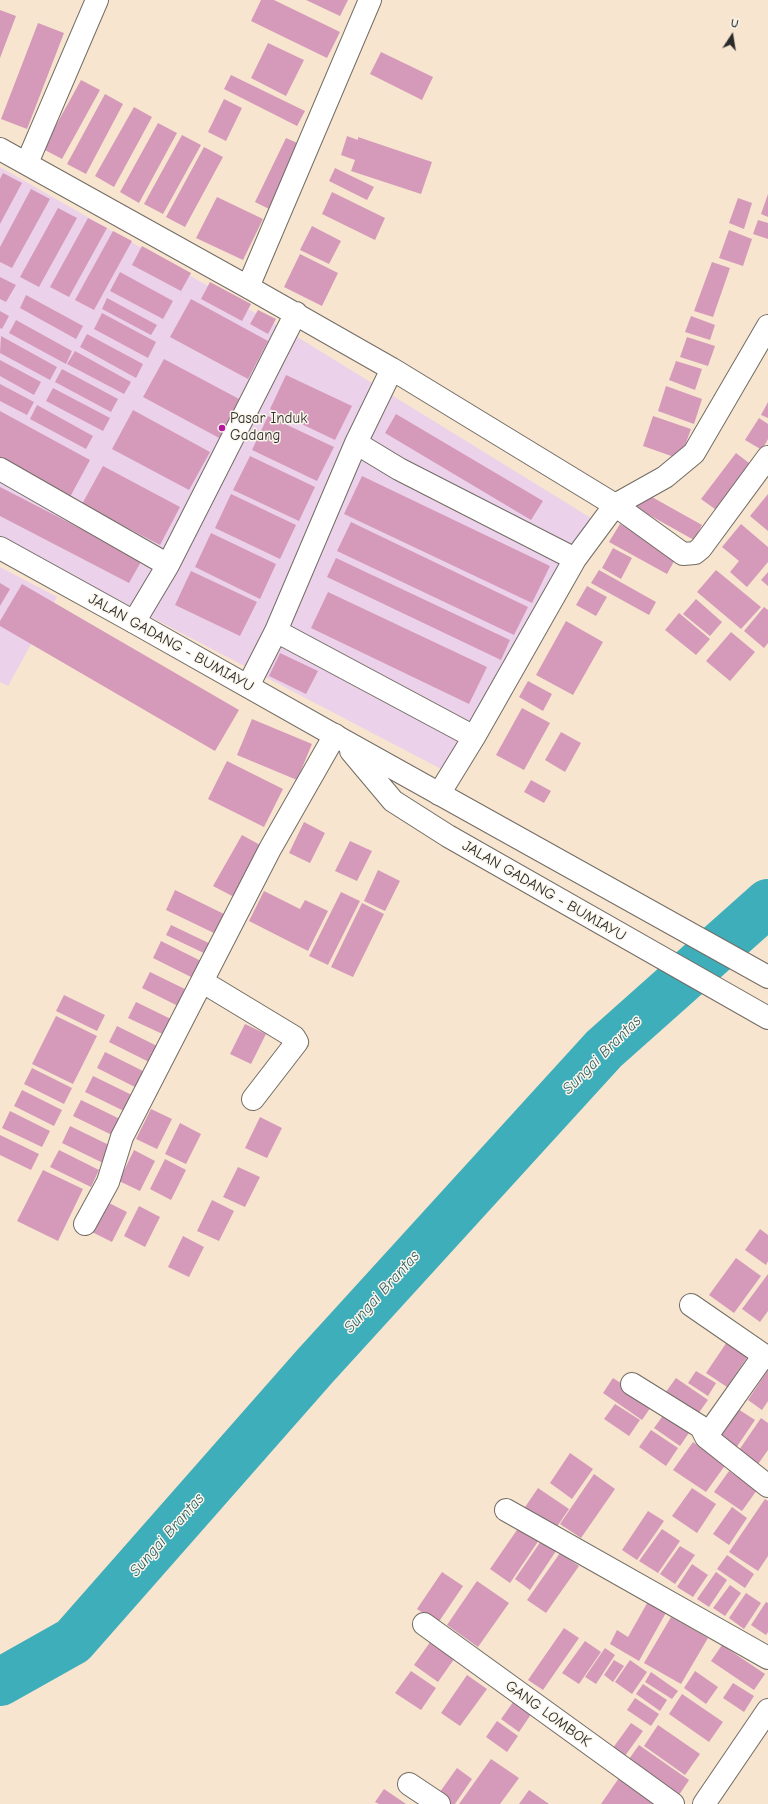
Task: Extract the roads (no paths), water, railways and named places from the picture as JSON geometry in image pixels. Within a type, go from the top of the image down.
[{"type":"street","points":[[26,163],[97,0]]},
{"type":"street","points":[[248,287],[370,0]]},
{"type":"street","points":[[0,149],[392,369],[615,505],[679,552],[684,554],[695,553],[701,548],[768,457]]},
{"type":"street","points":[[134,622],[168,565],[296,314]]},
{"type":"street","points":[[439,794],[474,737],[575,560],[615,505],[665,476],[694,453],[768,326]]},
{"type":"street","points":[[248,686],[276,631],[356,443],[392,369]]},
{"type":"street","points":[[356,443],[399,469],[575,560]]},
{"type":"street","points":[[0,469],[168,565]]},
{"type":"street","name":"JALAN GADANG - BUMIAYU","points":[[0,548],[768,977]]},
{"type":"street","points":[[276,631],[474,737]]},
{"type":"street","points":[[85,1224],[108,1182],[122,1137],[270,849],[338,737]]},
{"type":"street","name":"JALAN GADANG - BUMIAYU","points":[[338,737],[393,800],[448,836],[768,1018]]},
{"type":"street","points":[[203,982],[294,1037],[297,1042],[253,1099]]},
{"type":"street","points":[[691,1305],[766,1356],[706,1437]]},
{"type":"street","points":[[632,1384],[701,1427],[706,1437],[768,1486]]},
{"type":"street","points":[[506,1510],[768,1658]]},
{"type":"street","name":"GANG LOMBOK","points":[[424,1624],[673,1804]]},
{"type":"street","points":[[704,1804],[768,1710]]},
{"type":"street","points":[[409,1784],[438,1804]]},
{"type":"waterway","name":"Sungai Brantas","points":[[0,1682],[73,1641],[315,1366],[604,1049],[768,903]]},
{"type":"place","name":"Pasar Induk Gadang","points":[[222,428]]}]
